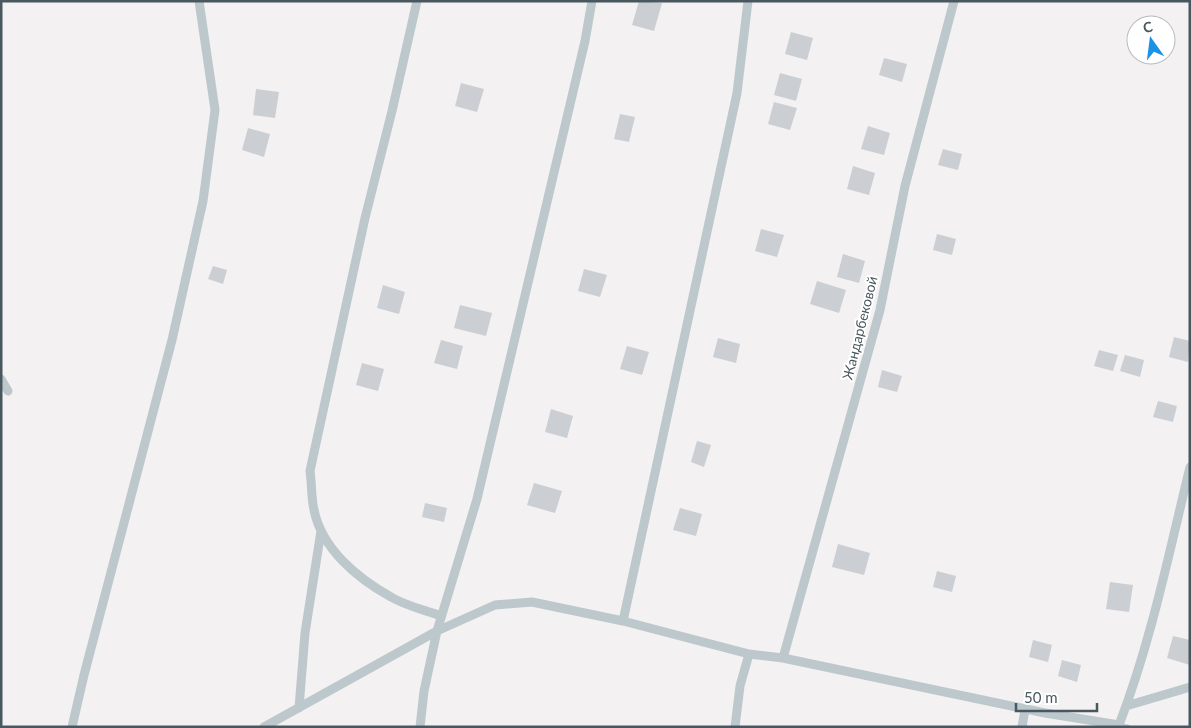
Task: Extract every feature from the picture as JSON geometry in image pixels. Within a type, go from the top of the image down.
[{"type":"street","points":[[72,727],[172,340],[203,201],[215,110],[199,1]]},
{"type":"street","points":[[418,1],[363,227],[310,471],[314,510],[321,531],[328,543],[354,572],[392,598],[441,616]]},
{"type":"street","points":[[420,727],[424,691],[437,630],[478,498],[585,42],[592,1]]},
{"type":"street","points":[[623,622],[737,93],[748,1]]},
{"type":"street","name":"Жандарбековой","points":[[783,658],[880,310],[905,186],[954,1]]},
{"type":"street","points":[[1,379],[8,391]]},
{"type":"street","points":[[264,727],[437,630],[495,605],[532,602],[623,622],[749,654],[783,658],[1025,709],[1122,726],[1126,706],[1153,616],[1190,467]]},
{"type":"street","points":[[299,708],[306,633],[321,531]]},
{"type":"street","points":[[735,727],[740,686],[749,654]]},
{"type":"street","points":[[1126,706],[1190,687]]},
{"type":"street","points":[[1022,727],[1025,709]]},
{"type":"building","points":[[639,1],[662,3],[654,31],[632,25]]},
{"type":"building","points":[[791,32],[813,38],[807,60],[785,54]]},
{"type":"building","points":[[884,58],[907,64],[902,82],[879,75]]},
{"type":"building","points":[[780,73],[802,79],[796,101],[774,95]]},
{"type":"building","points":[[461,83],[484,89],[477,112],[455,106]]},
{"type":"building","points":[[256,89],[279,92],[275,118],[253,115]]},
{"type":"building","points":[[774,102],[797,108],[790,130],[768,124]]},
{"type":"building","points":[[620,114],[635,117],[629,142],[614,139]]},
{"type":"building","points":[[868,126],[890,133],[884,155],[861,149]]},
{"type":"building","points":[[248,128],[270,134],[264,157],[242,150]]},
{"type":"building","points":[[943,149],[962,154],[958,170],[938,165]]},
{"type":"building","points":[[853,166],[875,173],[869,195],[847,189]]},
{"type":"building","points":[[761,229],[784,235],[777,257],[755,251]]},
{"type":"building","points":[[937,234],[956,239],[952,255],[933,250]]},
{"type":"building","points":[[843,254],[865,261],[859,283],[837,277]]},
{"type":"building","points":[[213,266],[227,270],[223,284],[208,279]]},
{"type":"building","points":[[584,269],[607,275],[600,297],[578,291]]},
{"type":"building","points":[[817,281],[846,290],[839,313],[810,304]]},
{"type":"building","points":[[383,285],[405,292],[399,314],[377,308]]},
{"type":"building","points":[[460,305],[492,313],[486,336],[454,328]]},
{"type":"building","points":[[1174,337],[1190,341],[1188,362],[1169,357]]},
{"type":"building","points":[[718,338],[740,344],[736,363],[713,357]]},
{"type":"building","points":[[441,340],[463,346],[457,369],[434,363]]},
{"type":"building","points":[[627,346],[649,352],[642,375],[620,369]]},
{"type":"building","points":[[1099,350],[1118,355],[1113,371],[1094,366]]},
{"type":"building","points":[[1125,355],[1144,360],[1140,377],[1120,371]]},
{"type":"building","points":[[362,363],[384,369],[378,391],[356,385]]},
{"type":"building","points":[[882,370],[902,376],[897,392],[878,387]]},
{"type":"building","points":[[1158,401],[1177,406],[1173,422],[1153,417]]},
{"type":"building","points":[[551,409],[573,416],[567,438],[545,432]]},
{"type":"building","points":[[697,441],[711,445],[704,467],[691,462]]},
{"type":"building","points":[[534,483],[562,491],[555,513],[527,505]]},
{"type":"building","points":[[425,503],[447,508],[444,522],[422,517]]},
{"type":"building","points":[[680,508],[702,514],[696,536],[673,530]]},
{"type":"building","points":[[838,544],[870,553],[864,575],[832,567]]},
{"type":"building","points":[[937,571],[956,576],[952,592],[933,587]]},
{"type":"building","points":[[1110,582],[1133,585],[1129,612],[1106,609]]},
{"type":"building","points":[[1173,636],[1190,640],[1190,665],[1167,658]]},
{"type":"building","points":[[1033,640],[1052,645],[1048,662],[1029,657]]},
{"type":"building","points":[[1062,660],[1081,665],[1077,682],[1058,676]]}]
